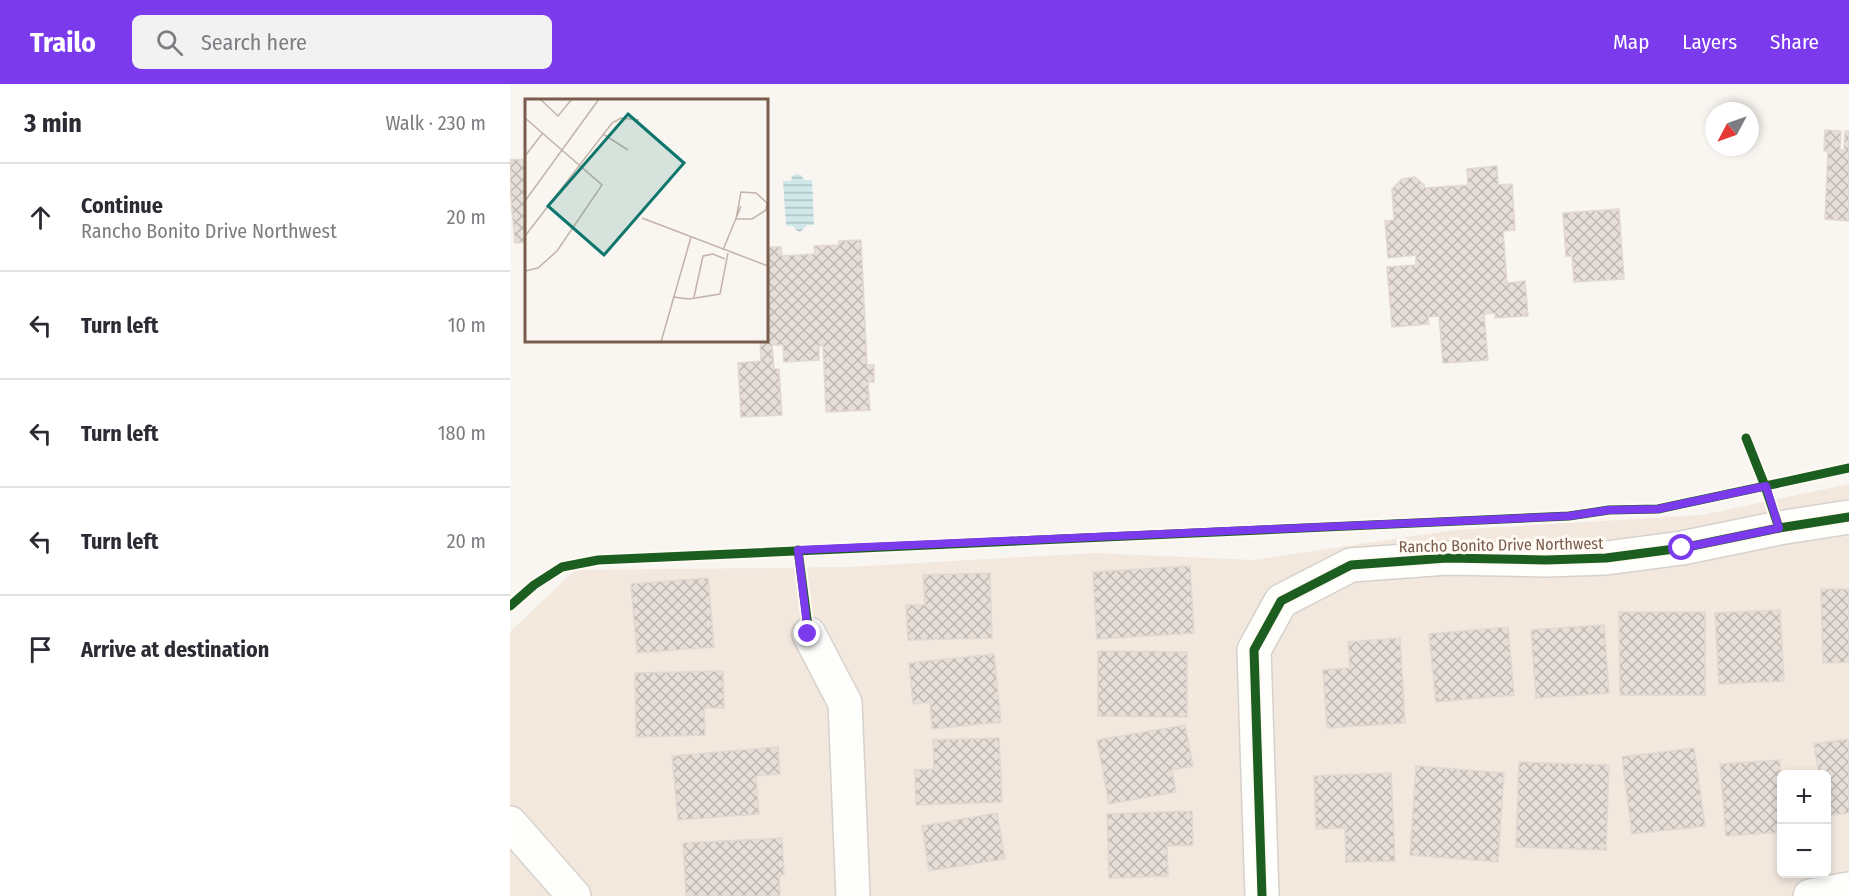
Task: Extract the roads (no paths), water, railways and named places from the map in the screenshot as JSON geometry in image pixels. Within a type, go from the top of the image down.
[{"type":"street","name":"Rancho Bonito Drive Northwest","points":[[1262,896],[1254,650],[1281,600],[1351,565],[1447,558],[1546,560],[1606,558],[1682,548],[1779,528],[1849,517]]},
{"type":"street","points":[[808,634],[845,703],[853,896]]},
{"type":"street","points":[[510,823],[574,896]]},
{"type":"street","points":[[1810,896],[1849,889]]},
{"type":"water","points":[[801,175],[804,180],[812,180],[814,225],[807,225],[800,232],[793,226],[786,226],[783,181],[791,181],[792,176]]}]
